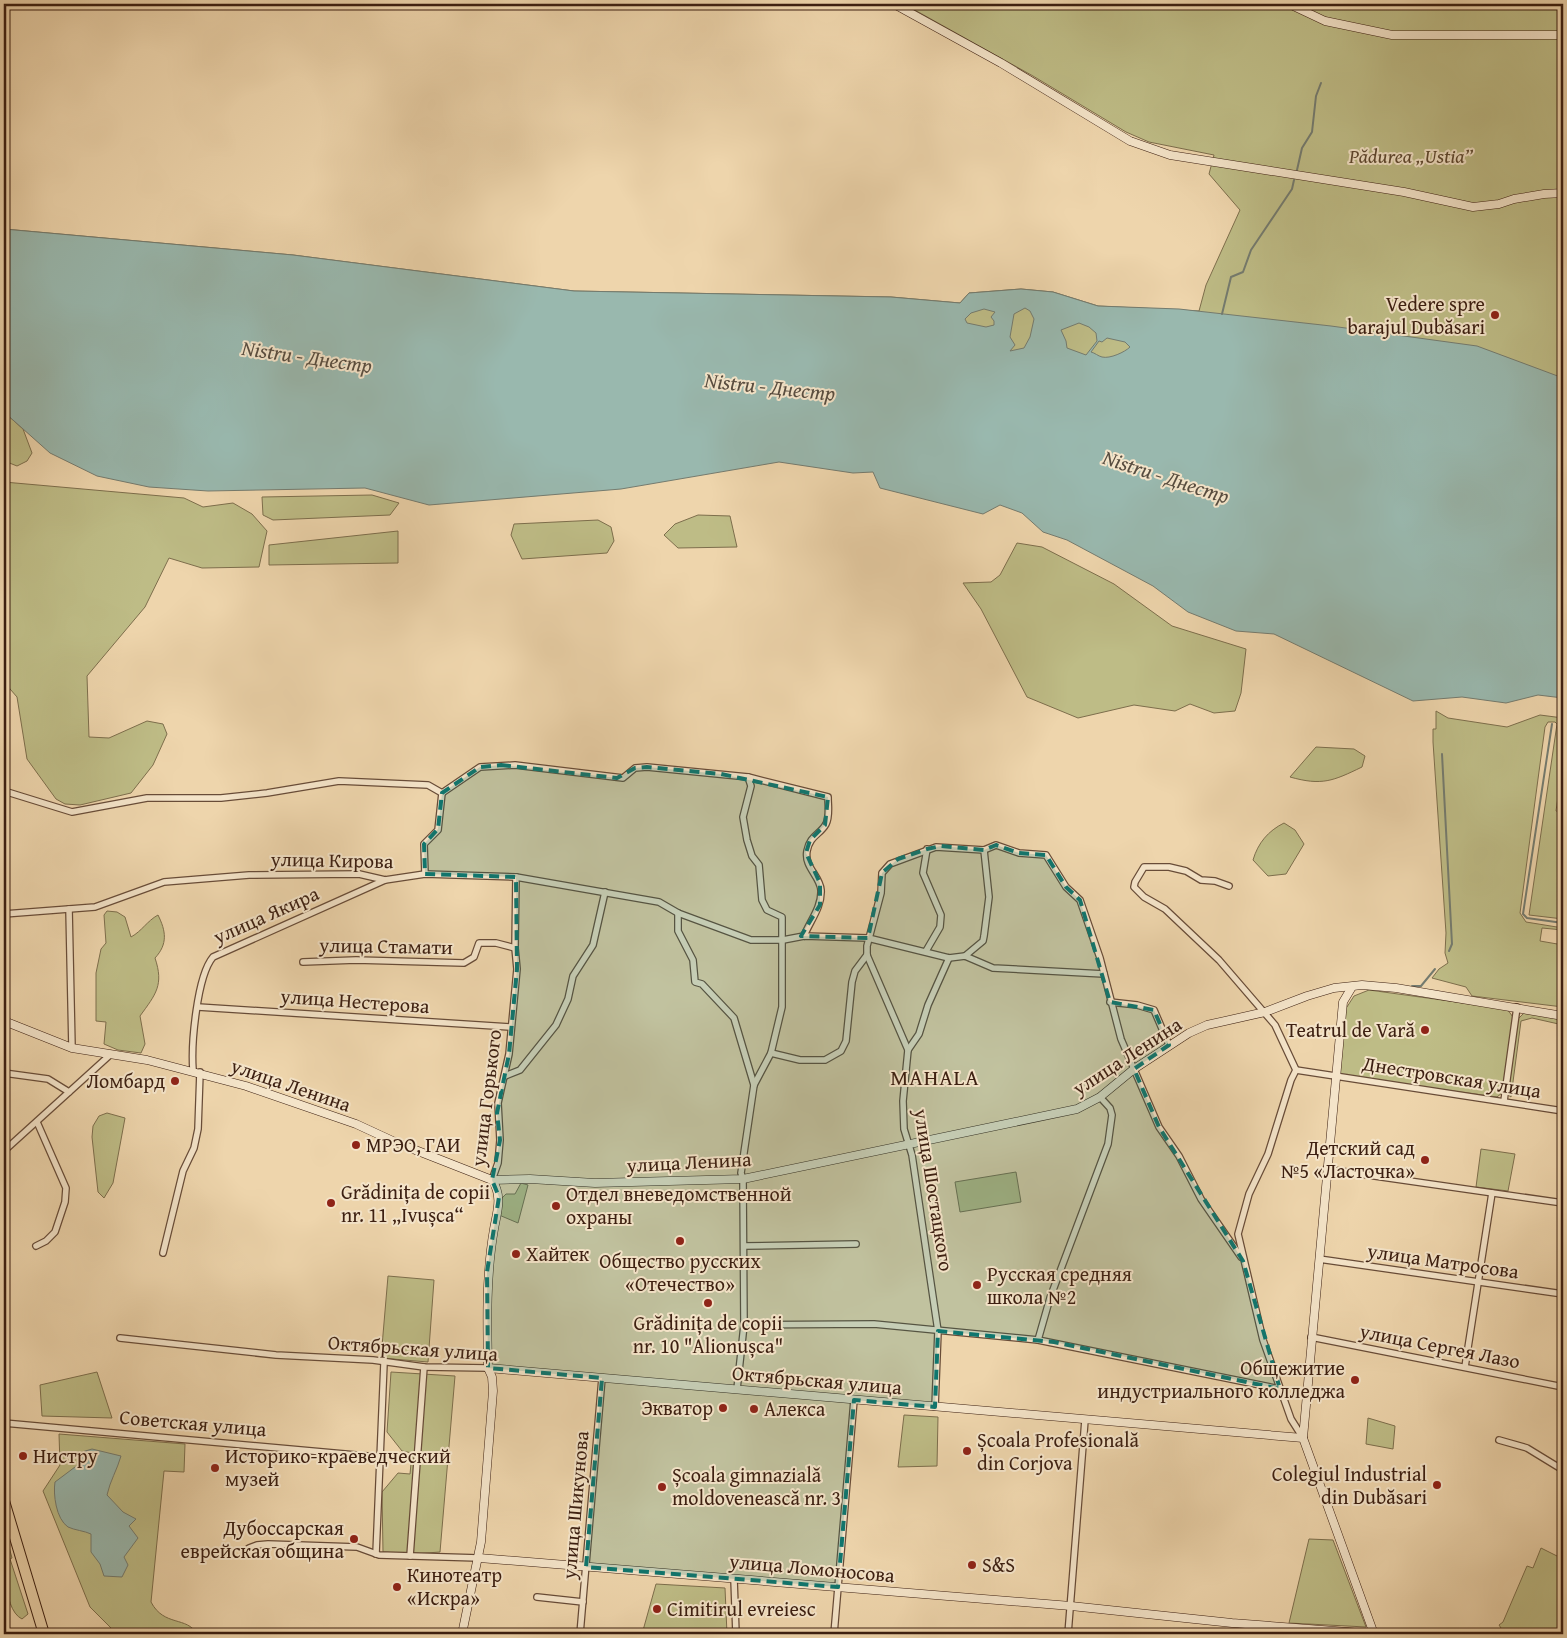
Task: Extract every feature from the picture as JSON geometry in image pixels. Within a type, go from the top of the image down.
[{"type":"highway","points":[[4,1501],[44,1634]]},
{"type":"street","points":[[894,4],[1001,64],[1141,147],[1170,155],[1404,192],[1473,207],[1563,192]]},
{"type":"street","points":[[1289,4],[1325,21],[1392,35],[1563,35]]},
{"type":"street","points":[[426,874],[424,844],[438,830],[442,794],[480,767],[501,765],[581,771],[617,778],[627,775],[636,768],[647,767],[748,777],[828,797],[828,816],[825,826],[810,840],[806,853],[808,864],[820,883],[821,891],[820,905],[804,936]]},
{"type":"street","points":[[737,1389],[744,1326],[743,1178],[741,1173],[754,1085],[771,1053],[782,1007],[782,917],[767,910],[762,900],[759,865],[752,856],[744,829],[744,809],[751,786],[748,777]]},
{"type":"street","points":[[4,791],[72,812],[147,798],[221,798],[267,793],[339,780],[428,785],[442,794]]},
{"type":"street","points":[[908,1050],[867,955],[868,938],[880,893],[882,873],[890,864],[898,859],[942,846],[984,850],[996,845],[1019,853],[1046,855],[1066,887],[1080,900],[1104,974],[1121,1038],[1159,1127],[1178,1156],[1201,1199],[1243,1261]]},
{"type":"street","points":[[926,951],[940,926],[941,916],[923,873],[927,849]]},
{"type":"street","points":[[965,956],[982,941],[984,936],[989,897],[984,850]]},
{"type":"street","points":[[1229,886],[1215,881],[1201,880],[1186,871],[1169,867],[1144,867],[1135,882],[1136,890],[1165,910],[1188,930],[1219,960],[1248,997],[1265,1012],[1284,1041],[1296,1070],[1290,1080],[1268,1154],[1248,1194],[1238,1234],[1263,1340],[1291,1419],[1303,1438],[1374,1634]]},
{"type":"street","name":"улица Кирова","points":[[4,914],[95,907],[164,882],[249,875],[359,874],[385,880],[426,874],[516,877],[658,902],[678,913],[752,940],[783,940],[804,936],[868,938],[949,958]]},
{"type":"street","name":"улица Горького","points":[[462,1634],[479,1558],[493,1391],[492,1377],[488,1368],[487,1272],[499,1197],[492,1180],[499,1156],[498,1103],[505,1076],[517,969],[514,948],[516,877]]},
{"type":"street","name":"улица Якира","points":[[163,1254],[182,1170],[197,1136],[200,1114],[192,1040],[204,967],[212,957],[385,880]]},
{"type":"street","points":[[505,1076],[520,1070],[556,1025],[568,999],[573,976],[593,945],[605,892]]},
{"type":"street","points":[[69,909],[72,1048]]},
{"type":"street","points":[[678,913],[678,930],[693,960],[695,982],[702,984],[734,1018],[754,1085]]},
{"type":"street","name":"улица Стамати","points":[[303,962],[356,960],[464,963],[474,956],[479,943],[496,942],[514,948]]},
{"type":"street","points":[[771,1053],[800,1060],[825,1060],[842,1052],[846,1041],[852,982],[855,971],[867,955]]},
{"type":"street","points":[[949,958],[965,956],[993,968],[1104,974]]},
{"type":"street","name":"улица Шостацкого","points":[[935,1407],[938,1331],[909,1143],[904,1129],[903,1102],[908,1050],[919,1034],[928,1006],[949,958]]},
{"type":"street","name":"улица Ленина","points":[[4,1021],[72,1048],[196,1071],[356,1124],[395,1142],[492,1180],[530,1179],[595,1183],[743,1178],[1077,1109],[1100,1097],[1134,1069],[1168,1045],[1208,1025],[1265,1012],[1320,992],[1375,985],[1563,1016]]},
{"type":"street","points":[[1303,1438],[1326,1170],[1343,1002],[1352,987]]},
{"type":"street","points":[[1110,1002],[1137,1005],[1154,1010],[1168,1045]]},
{"type":"street","points":[[1504,1101],[1517,1007]]},
{"type":"street","name":"улица Нестерова","points":[[198,1008],[511,1027]]},
{"type":"street","points":[[4,1151],[111,1054]]},
{"type":"street","name":"Днестровская улица","points":[[1296,1070],[1563,1110]]},
{"type":"street","points":[[4,1073],[48,1079],[69,1092]]},
{"type":"street","points":[[1038,1340],[1050,1298],[1108,1144],[1112,1115],[1110,1108],[1100,1097]]},
{"type":"street","points":[[36,1246],[46,1241],[56,1232],[65,1202],[66,1188],[37,1122]]},
{"type":"street","points":[[1326,1170],[1563,1203]]},
{"type":"street","points":[[1465,1367],[1492,1193]]},
{"type":"street","points":[[744,1246],[856,1244]]},
{"type":"street","name":"улица Матросова","points":[[1319,1259],[1563,1294]]},
{"type":"street","points":[[744,1326],[850,1323],[1038,1340],[1280,1389]]},
{"type":"street","name":"улица Сергея Лазо","points":[[1311,1337],[1563,1387]]},
{"type":"street","name":"Октябрьская улица","points":[[120,1338],[276,1355],[373,1360],[424,1368],[488,1368],[1303,1438]]},
{"type":"street","points":[[376,1554],[378,1457],[384,1363]]},
{"type":"street","points":[[410,1556],[424,1368]]},
{"type":"street","name":"улица Шикунова","points":[[580,1634],[602,1378]]},
{"type":"street","points":[[834,1634],[854,1400]]},
{"type":"street","points":[[1068,1634],[1085,1420]]},
{"type":"street","name":"Советская улица","points":[[4,1423],[378,1457]]},
{"type":"street","points":[[1499,1440],[1528,1448],[1563,1470]]},
{"type":"street","name":"улица Ломоносова","points":[[249,1548],[268,1544],[357,1546],[376,1554],[479,1558],[586,1566],[1071,1606],[1232,1623],[1374,1634]]},
{"type":"street","points":[[734,1579],[736,1634]]},
{"type":"street","points":[[537,1597],[583,1602]]},
{"type":"highlighted area","points":[[501,765],[617,778],[635,768],[647,767],[721,774],[828,797],[825,825],[810,840],[806,853],[820,883],[820,905],[801,936],[868,938],[882,873],[898,859],[927,849],[941,846],[984,850],[996,845],[1019,853],[1046,855],[1066,887],[1080,900],[1110,1002],[1154,1010],[1169,1045],[1134,1069],[1159,1127],[1243,1261],[1280,1389],[1054,1342],[938,1331],[935,1407],[854,1400],[838,1587],[586,1567],[602,1378],[488,1368],[487,1272],[499,1197],[492,1180],[500,1140],[497,1113],[509,1054],[517,969],[516,877],[425,874],[424,844],[438,829],[442,793],[480,767]]},
{"type":"green space","name":"Pădurea „Ustia”","points":[[904,4],[1563,4],[1563,492],[4,229],[293,255],[574,291],[891,297],[960,303],[969,293],[1021,289],[1053,292],[1098,306],[1199,311],[1206,285],[1240,210],[1209,174],[1214,155],[1149,142],[1126,132],[1033,76]]},
{"type":"green space","points":[[4,412],[23,429],[32,453],[27,461],[17,466],[7,462],[8,450],[4,441]]},
{"type":"green space","points":[[4,482],[184,498],[203,507],[233,503],[252,514],[267,531],[259,567],[202,568],[169,558],[145,607],[87,676],[89,737],[109,738],[147,721],[163,724],[167,734],[153,765],[131,793],[80,805],[65,804],[56,799],[27,759],[17,697],[4,682]]},
{"type":"green space","points":[[372,495],[399,503],[390,515],[273,520],[263,515],[262,497]]},
{"type":"green space","points":[[698,515],[730,516],[737,547],[678,548],[664,535],[675,524]]},
{"type":"green space","points":[[598,520],[611,527],[614,541],[607,553],[522,559],[511,535],[514,524]]},
{"type":"green space","points":[[398,531],[398,563],[269,565],[269,545]]},
{"type":"green space","points":[[1017,543],[1042,547],[1114,584],[1172,626],[1246,649],[1241,693],[1235,711],[1214,713],[1190,704],[1175,711],[1134,705],[1078,718],[1027,697],[981,609],[963,583],[991,582],[1000,575]]},
{"type":"green space","points":[[1436,711],[1448,718],[1507,727],[1540,715],[1563,718],[1563,724],[1559,729],[1563,732],[1563,761],[1556,811],[1563,813],[1563,919],[1529,915],[1557,724],[1555,722],[1548,722],[1545,727],[1520,913],[1526,922],[1563,928],[1563,930],[1542,928],[1540,941],[1563,945],[1563,1007],[1472,996],[1466,987],[1432,978],[1439,969],[1448,963],[1445,953],[1446,933],[1433,742],[1433,729],[1436,729]]},
{"type":"green space","points":[[1316,747],[1354,749],[1365,756],[1362,767],[1327,781],[1301,780],[1290,777]]},
{"type":"green space","points":[[1284,823],[1295,830],[1304,844],[1286,874],[1268,876],[1253,860],[1264,838]]},
{"type":"green space","points":[[107,911],[117,912],[125,917],[131,937],[158,915],[163,926],[164,942],[155,958],[159,975],[157,989],[140,1016],[145,1044],[141,1053],[118,1050],[104,1044],[106,1022],[96,1021],[96,973],[101,949],[106,943],[104,915]]},
{"type":"green space","points":[[1369,990],[1507,1009],[1513,1017],[1502,1093],[1497,1097],[1342,1076],[1340,1072],[1345,1010],[1354,996]]},
{"type":"green space","points":[[1525,1012],[1563,1019],[1563,1025],[1532,1018],[1521,1021],[1511,1097],[1508,1095],[1518,1019]]},
{"type":"green space","points":[[107,1113],[125,1118],[113,1183],[104,1198],[98,1192],[92,1137],[93,1126],[99,1116]]},
{"type":"green space","points":[[1481,1149],[1515,1154],[1508,1191],[1476,1187]]},
{"type":"green space","points":[[1016,1172],[1021,1202],[960,1212],[955,1182]]},
{"type":"green space","points":[[521,1183],[528,1185],[518,1223],[499,1215],[502,1198],[506,1194],[515,1194]]},
{"type":"green space","points":[[388,1276],[434,1280],[428,1362],[381,1358]]},
{"type":"green space","points":[[97,1372],[112,1418],[42,1416],[40,1385]]},
{"type":"green space","points":[[391,1372],[455,1376],[440,1552],[413,1554],[383,1552],[382,1492],[398,1473],[410,1474],[412,1453],[402,1451],[387,1432]]},
{"type":"green space","points":[[904,1415],[938,1417],[937,1466],[898,1467]]},
{"type":"green space","points":[[1368,1418],[1395,1426],[1393,1449],[1366,1444]]},
{"type":"green space","points":[[59,1434],[185,1444],[184,1472],[164,1471],[151,1602],[162,1615],[193,1628],[197,1634],[117,1634],[90,1607],[43,1491],[60,1465]]},
{"type":"green space","points":[[4,1528],[12,1558],[10,1559],[28,1614],[22,1619],[15,1613],[10,1604],[7,1591],[4,1563]]},
{"type":"green space","points":[[1309,1539],[1333,1540],[1366,1627],[1289,1623]]},
{"type":"green space","points":[[1541,1548],[1563,1559],[1563,1634],[1505,1634],[1499,1625],[1503,1622],[1527,1566],[1533,1568]]},
{"type":"green space","points":[[656,1584],[725,1588],[727,1634],[642,1634]]},
{"type":"water","name":"Nistru - Днестр","points":[[4,229],[293,255],[574,291],[891,297],[960,303],[969,293],[1021,289],[1053,292],[1098,306],[1179,309],[1331,326],[1477,346],[1563,378],[1563,698],[1538,695],[1506,703],[1462,697],[1413,701],[1274,634],[1236,631],[1188,612],[1153,586],[1067,540],[1043,532],[1022,513],[1000,505],[983,514],[880,488],[873,472],[853,473],[779,462],[621,489],[429,505],[365,488],[208,491],[149,487],[97,476],[50,453],[4,412]],"holes":[[[1025,308],[1030,311],[1034,319],[1030,337],[1024,348],[1010,351],[1015,345],[1010,337],[1014,314]],[[984,309],[995,312],[991,317],[994,325],[986,327],[967,323],[965,319],[971,313]],[[1079,323],[1089,327],[1096,333],[1097,341],[1086,355],[1067,348],[1061,330]],[[1107,338],[1125,342],[1130,347],[1121,353],[1109,357],[1102,357],[1091,352],[1099,341],[1102,342]]]},
{"type":"water","points":[[92,1449],[121,1456],[107,1495],[123,1512],[136,1519],[129,1526],[138,1538],[124,1557],[128,1565],[122,1577],[104,1576],[100,1564],[91,1552],[91,1534],[68,1527],[61,1518],[56,1506],[55,1482],[79,1464],[82,1452]]},
{"type":"waterway","points":[[1297,170],[1302,148],[1312,132],[1316,96],[1321,83]]},
{"type":"waterway","points":[[1222,314],[1231,277],[1243,272],[1251,250],[1292,189],[1294,180]]},
{"type":"waterway","points":[[1552,724],[1523,914],[1527,918],[1563,923]]},
{"type":"waterway","points":[[1442,754],[1452,944],[1449,951]]},
{"type":"waterway","points":[[1412,986],[1421,986],[1435,969]]},
{"type":"place","name":"Vedere spre barajul Dubăsari","points":[[1495,315]]},
{"type":"place","name":"Teatrul de Vară","points":[[1425,1030]]},
{"type":"place","name":"Ломбард","points":[[175,1081]]},
{"type":"place","name":"МРЭО, ГАИ","points":[[356,1145]]},
{"type":"place","name":"Детский сад №5 «Ласточка»","points":[[1425,1160]]},
{"type":"place","name":"Grădinița de copii nr. 11 „Ivușca“","points":[[331,1203]]},
{"type":"place","name":"Отдел вневедомственной охраны","points":[[556,1206]]},
{"type":"place","name":"Общество русских «Отечество»","points":[[680,1241]]},
{"type":"place","name":"Хайтек","points":[[516,1254]]},
{"type":"place","name":"Русская средняя школа №2","points":[[977,1285]]},
{"type":"place","name":"Grădinița de copii nr. 10 \"Alionușca\"","points":[[708,1303]]},
{"type":"place","name":"Общежитие индустриального колледжа","points":[[1355,1380]]},
{"type":"place","name":"Экватор","points":[[723,1408]]},
{"type":"place","name":"Алекса","points":[[754,1409]]},
{"type":"place","name":"Școala Profesională din Corjova","points":[[967,1451]]},
{"type":"place","name":"Нистру","points":[[23,1456]]},
{"type":"place","name":"Историко-краеведческий музей","points":[[215,1468]]},
{"type":"place","name":"Colegiul Industrial din Dubăsari","points":[[1437,1485]]},
{"type":"place","name":"Școala gimnazială moldovenească nr. 3","points":[[662,1487]]},
{"type":"place","name":"Дубоссарская еврейская община","points":[[354,1539]]},
{"type":"place","name":"S&S","points":[[972,1565]]},
{"type":"place","name":"Кинотеатр «Искра»","points":[[397,1587]]},
{"type":"place","name":"Cimitirul evreiesc","points":[[657,1609]]},
{"type":"district","name":"MAHALA","points":[[935,1077]]}]
